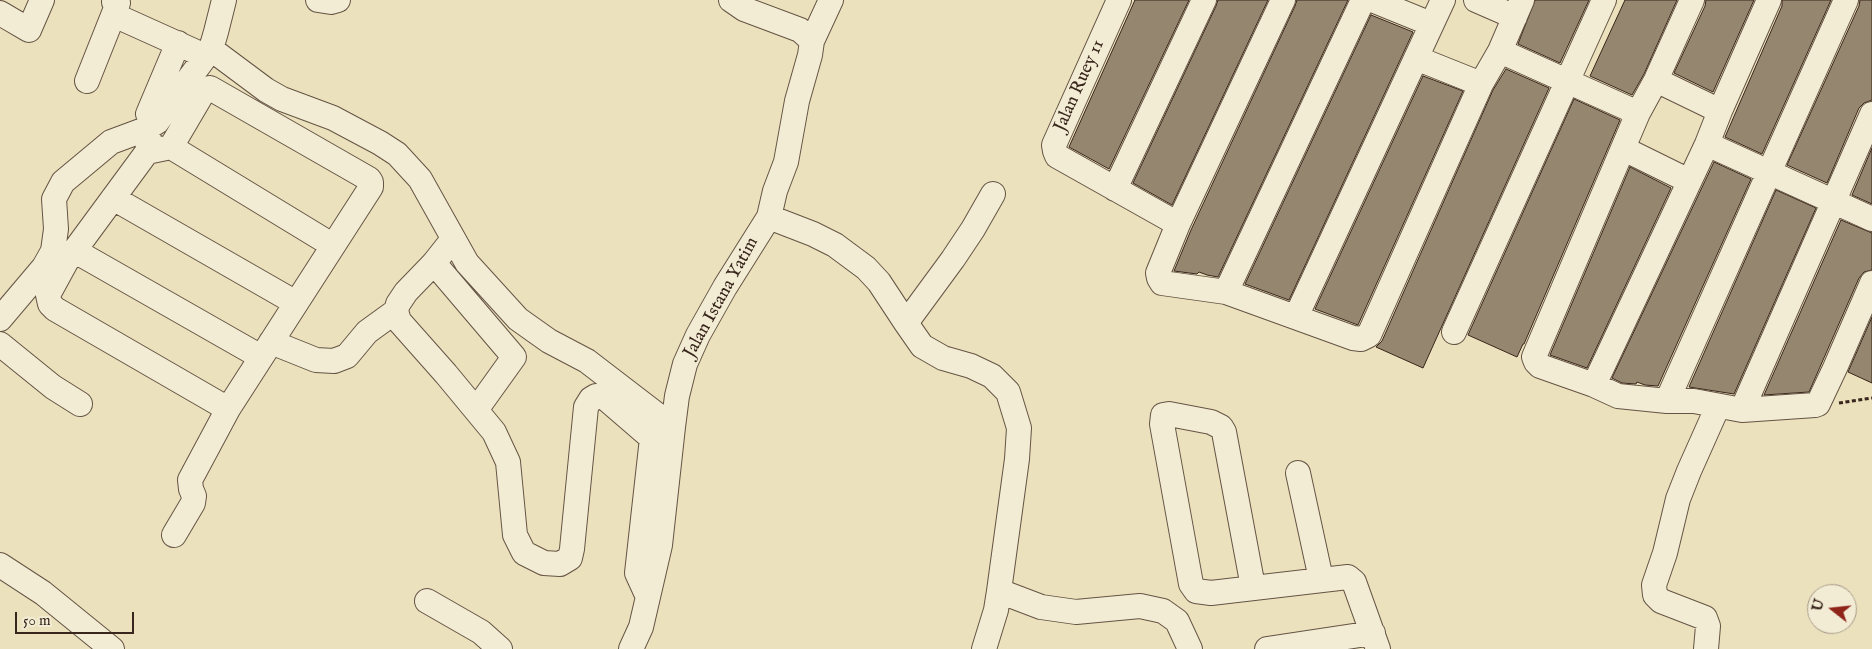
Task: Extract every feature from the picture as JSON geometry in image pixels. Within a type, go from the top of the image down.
[{"type":"street","points":[[0,13],[30,30],[42,0]]},
{"type":"street","points":[[0,319],[44,267],[53,251],[56,229],[54,199],[63,182],[110,142],[147,132],[157,122],[208,52],[216,32],[224,0]]},
{"type":"street","points":[[318,0],[331,2],[338,0]]},
{"type":"street","points":[[731,0],[744,8],[800,30],[812,42]]},
{"type":"street","name":"Jalan Istana Yatim","points":[[631,649],[641,627],[660,545],[673,426],[685,364],[698,335],[725,287],[770,217],[776,191],[786,162],[797,101],[812,42],[831,0]]},
{"type":"street","name":"Jalan Ruey 11","points":[[1119,0],[1054,145],[1054,151],[1057,156],[1178,224]]},
{"type":"street","points":[[1115,189],[1204,0]]},
{"type":"street","points":[[1283,0],[1178,224],[1158,273],[1162,283],[1226,292],[1353,338],[1361,339],[1369,335],[1481,84],[1500,51],[1519,8],[1476,0]]},
{"type":"street","points":[[1226,292],[1363,0]]},
{"type":"street","points":[[1372,0],[1431,24]]},
{"type":"street","points":[[1296,317],[1443,0]]},
{"type":"street","points":[[1454,332],[1604,0]]},
{"type":"street","points":[[1692,0],[1656,80],[1638,113],[1534,357],[1536,362],[1540,366],[1594,385],[1618,396],[1694,401],[1742,410],[1818,404],[1872,283]]},
{"type":"street","points":[[1594,385],[1707,144],[1770,0]]},
{"type":"street","points":[[1667,400],[1846,0]]},
{"type":"street","points":[[87,82],[112,7],[178,43],[208,52],[282,99],[333,118],[372,138],[397,154],[420,179],[467,263],[518,319],[549,341],[587,361],[673,426]]},
{"type":"street","points":[[178,43],[147,132],[113,198],[75,251],[48,295],[50,304],[55,309],[228,409]]},
{"type":"street","points":[[1500,51],[1638,113]]},
{"type":"street","points":[[1416,58],[1481,84]]},
{"type":"street","points":[[1656,80],[1720,111]]},
{"type":"street","points":[[172,147],[204,91],[210,88],[369,179],[371,182],[371,187],[228,409],[190,480],[194,496],[193,503],[174,535]]},
{"type":"street","points":[[1742,410],[1872,114]]},
{"type":"street","points":[[147,132],[332,245]]},
{"type":"street","points":[[1707,144],[1872,219]]},
{"type":"street","points":[[1624,149],[1689,181]]},
{"type":"street","points":[[906,322],[958,252],[993,194]]},
{"type":"street","points":[[113,198],[296,303]]},
{"type":"street","points":[[770,217],[835,245],[866,268],[879,282],[922,346],[943,358],[971,366],[992,376],[1008,392],[1019,428],[1017,458],[996,610],[984,649]]},
{"type":"street","points":[[453,238],[434,263],[406,292],[396,311],[399,321],[494,432],[508,462],[515,535],[524,553],[544,564],[560,564],[570,558],[586,407],[590,399],[596,396],[605,398],[670,454]]},
{"type":"street","points":[[75,251],[266,350],[316,360],[334,361],[347,356],[367,332],[396,311]]},
{"type":"street","points":[[434,263],[514,357],[476,410]]},
{"type":"street","points":[[0,344],[53,387],[80,404]]},
{"type":"street","points":[[1706,649],[1708,626],[1705,618],[1661,601],[1655,595],[1654,585],[1665,553],[1678,499],[1688,471],[1718,406]]},
{"type":"street","points":[[1253,587],[1222,427],[1211,422],[1169,414],[1163,415],[1162,424],[1191,584],[1196,591],[1203,593],[1348,576],[1354,582],[1376,641],[1267,649]]},
{"type":"street","points":[[648,597],[636,573],[652,438]]},
{"type":"street","points":[[1298,473],[1320,579]]},
{"type":"street","points":[[0,564],[43,593],[112,649]]},
{"type":"street","points":[[999,591],[1041,607],[1058,610],[1076,612],[1140,606],[1163,611],[1177,620],[1190,649]]},
{"type":"street","points":[[427,601],[481,632],[500,649]]},
{"type":"path","points":[[1818,404],[1872,398]]},
{"type":"building","points":[[1135,0],[1189,0],[1109,169],[1069,147]]},
{"type":"building","points":[[1218,0],[1268,0],[1172,205],[1133,183]]},
{"type":"building","points":[[1297,0],[1348,0],[1218,277],[1199,272],[1197,274],[1174,271],[1191,230]]},
{"type":"building","points":[[1535,0],[1589,0],[1560,63],[1518,44]]},
{"type":"building","points":[[1625,0],[1677,0],[1644,74],[1632,95],[1590,76]]},
{"type":"building","points":[[1706,0],[1754,0],[1713,92],[1674,73]]},
{"type":"building","points":[[1782,0],[1831,0],[1762,154],[1725,137],[1782,6]]},
{"type":"building","points":[[1860,0],[1872,0],[1872,100],[1864,103],[1859,108],[1827,183],[1787,165],[1859,6]]},
{"type":"building","points":[[1371,15],[1413,32],[1289,300],[1245,284]]},
{"type":"building","points":[[1506,69],[1549,88],[1423,368],[1376,347],[1382,341],[1493,90]]},
{"type":"building","points":[[1423,76],[1463,91],[1358,325],[1315,309]]},
{"type":"building","points":[[1574,99],[1620,120],[1517,357],[1468,335]]},
{"type":"building","points":[[1872,148],[1872,204],[1852,195]]},
{"type":"building","points":[[1714,162],[1751,179],[1658,386],[1637,382],[1636,384],[1622,383],[1612,378]]},
{"type":"building","points":[[1630,167],[1671,188],[1587,368],[1550,355]]},
{"type":"building","points":[[1776,190],[1816,208],[1734,394],[1689,387]]},
{"type":"building","points":[[1841,220],[1872,233],[1872,270],[1864,272],[1859,278],[1809,392],[1764,395]]},
{"type":"building","points":[[1872,317],[1872,383],[1848,372]]}]
